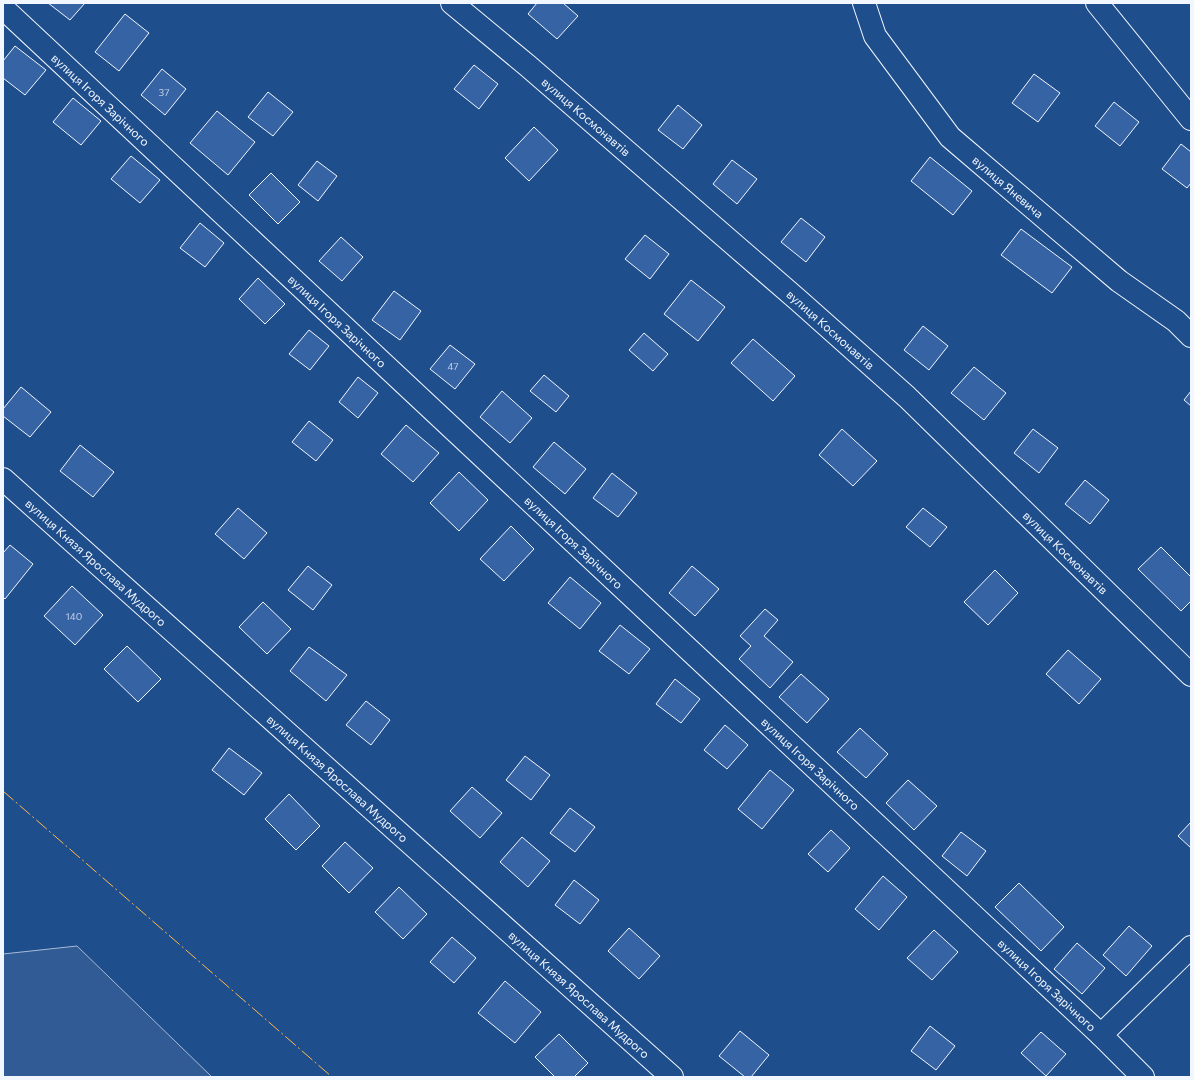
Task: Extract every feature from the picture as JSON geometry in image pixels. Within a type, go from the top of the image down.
[{"type":"street","points":[[3,8],[7,3]]},
{"type":"street","name":"вулиця Космонавтів","points":[[452,3],[552,87],[798,300],[906,397],[1191,675]]},
{"type":"street","name":"вулиця Яневича","points":[[864,3],[875,36],[950,137],[1119,281],[1176,321],[1191,336]]},
{"type":"street","points":[[1097,3],[1191,119]]},
{"type":"street","name":"вулиця Ігоря Зарічного","points":[[3,8],[1101,1035],[1143,1077]]},
{"type":"street","name":"вулиця Князя Ярослава Мудрого","points":[[3,479],[672,1077]]},
{"type":"street","points":[[1101,1035],[1191,947]]},
{"type":"shaded area","points":[[77,946],[212,1077],[3,1077],[3,954]]},
{"type":"building","points":[[48,3],[85,3],[70,20]]},
{"type":"building","points":[[537,3],[563,3],[578,16],[557,39],[528,14]]},
{"type":"building","points":[[125,14],[149,33],[119,71],[95,52]]},
{"type":"building","points":[[15,46],[46,70],[25,95],[3,78],[3,61]]},
{"type":"building","points":[[474,65],[498,84],[479,109],[454,89]]},
{"type":"building","points":[[162,69],[186,89],[165,115],[141,95]]},
{"type":"building","points":[[1034,74],[1060,93],[1038,122],[1012,103]]},
{"type":"building","points":[[268,92],[293,112],[273,136],[248,117]]},
{"type":"building","points":[[73,98],[101,121],[81,145],[53,122]]},
{"type":"building","points":[[1114,102],[1139,122],[1120,146],[1095,126]]},
{"type":"building","points":[[678,105],[702,125],[683,149],[658,130]]},
{"type":"building","points":[[217,111],[255,142],[228,175],[190,143]]},
{"type":"building","points":[[534,127],[558,150],[529,181],[505,158]]},
{"type":"building","points":[[1181,144],[1191,152],[1191,183],[1187,188],[1162,169]]},
{"type":"building","points":[[131,156],[160,180],[140,203],[111,179]]},
{"type":"building","points":[[930,157],[972,191],[953,215],[911,181]]},
{"type":"building","points":[[732,160],[757,179],[737,204],[713,184]]},
{"type":"building","points":[[317,161],[337,176],[318,201],[298,185]]},
{"type":"building","points":[[271,173],[300,202],[278,224],[249,195]]},
{"type":"building","points":[[801,218],[825,237],[806,262],[781,242]]},
{"type":"building","points":[[200,223],[224,243],[205,267],[180,248]]},
{"type":"building","points":[[1021,229],[1072,267],[1052,293],[1001,255]]},
{"type":"building","points":[[645,235],[669,254],[650,279],[625,259]]},
{"type":"building","points":[[341,237],[363,257],[342,281],[319,261]]},
{"type":"building","points":[[258,278],[285,304],[265,324],[239,299]]},
{"type":"building","points":[[691,280],[725,307],[698,341],[664,314]]},
{"type":"building","points":[[394,291],[421,311],[400,340],[372,320]]},
{"type":"building","points":[[923,326],[948,346],[929,370],[904,350]]},
{"type":"building","points":[[309,330],[329,346],[310,370],[289,354]]},
{"type":"building","points":[[644,333],[668,354],[653,371],[629,350]]},
{"type":"building","points":[[753,339],[795,376],[773,401],[731,363]]},
{"type":"building","points":[[450,345],[475,364],[455,389],[430,369]]},
{"type":"building","points":[[974,367],[1006,393],[984,420],[951,393]]},
{"type":"building","points":[[544,375],[569,396],[556,412],[530,391]]},
{"type":"building","points":[[358,377],[378,393],[358,418],[339,402]]},
{"type":"building","points":[[21,387],[51,412],[30,437],[3,416],[3,409]]},
{"type":"building","points":[[502,391],[532,418],[510,443],[480,417]]},
{"type":"building","points":[[1191,391],[1191,406],[1184,400]]},
{"type":"building","points":[[309,421],[333,440],[316,461],[292,442]]},
{"type":"building","points":[[406,425],[439,453],[413,482],[381,454]]},
{"type":"building","points":[[842,429],[877,461],[853,486],[819,455]]},
{"type":"building","points":[[1033,429],[1058,448],[1039,473],[1014,453]]},
{"type":"building","points":[[554,442],[586,469],[565,494],[533,467]]},
{"type":"building","points":[[80,445],[114,472],[93,497],[60,471]]},
{"type":"building","points":[[459,472],[488,500],[459,531],[430,503]]},
{"type":"building","points":[[612,473],[637,493],[618,517],[593,498]]},
{"type":"building","points":[[1085,480],[1109,500],[1090,524],[1065,504]]},
{"type":"building","points":[[238,508],[267,533],[244,559],[215,534]]},
{"type":"building","points":[[923,508],[947,527],[930,547],[906,527]]},
{"type":"building","points":[[511,526],[534,549],[504,581],[480,559]]},
{"type":"building","points":[[10,545],[33,564],[5,599],[3,597],[3,553]]},
{"type":"building","points":[[1161,547],[1191,577],[1191,601],[1181,611],[1138,569]]},
{"type":"building","points":[[308,566],[332,585],[313,610],[288,590]]},
{"type":"building","points":[[692,566],[719,589],[695,616],[669,593]]},
{"type":"building","points":[[995,570],[1018,593],[988,625],[964,602]]},
{"type":"building","points":[[570,577],[601,603],[580,629],[548,603]]},
{"type":"building","points":[[72,586],[103,615],[75,645],[44,616]]},
{"type":"building","points":[[263,602],[291,629],[267,654],[239,627]]},
{"type":"building","points":[[765,609],[778,620],[764,636],[793,662],[770,688],[739,659],[751,646],[740,636]]},
{"type":"building","points":[[620,625],[650,649],[629,674],[599,651]]},
{"type":"building","points":[[127,646],[161,679],[138,702],[104,669]]},
{"type":"building","points":[[309,647],[347,675],[326,701],[290,671]]},
{"type":"building","points":[[1068,650],[1101,679],[1079,704],[1046,674]]},
{"type":"building","points":[[801,674],[829,699],[807,723],[779,697]]},
{"type":"building","points":[[675,679],[700,699],[681,723],[656,704]]},
{"type":"building","points":[[366,701],[390,720],[371,745],[346,725]]},
{"type":"building","points":[[725,725],[748,745],[727,769],[704,750]]},
{"type":"building","points":[[860,728],[888,754],[866,778],[837,752]]},
{"type":"building","points":[[229,748],[262,773],[244,795],[212,770]]},
{"type":"building","points":[[525,756],[550,775],[531,800],[506,780]]},
{"type":"building","points":[[770,770],[794,790],[762,829],[738,809]]},
{"type":"building","points":[[908,780],[937,806],[914,830],[886,803]]},
{"type":"building","points":[[472,787],[502,813],[480,838],[450,811]]},
{"type":"building","points":[[289,794],[320,826],[296,850],[265,819]]},
{"type":"building","points":[[570,808],[595,827],[575,852],[550,833]]},
{"type":"building","points":[[1191,822],[1191,848],[1178,836]]},
{"type":"building","points":[[831,830],[850,848],[828,872],[808,854]]},
{"type":"building","points":[[961,832],[986,851],[967,876],[942,856]]},
{"type":"building","points":[[522,837],[550,861],[528,887],[500,862]]},
{"type":"building","points":[[345,842],[373,868],[349,893],[322,866]]},
{"type":"building","points":[[883,876],[907,897],[879,930],[855,909]]},
{"type":"building","points":[[574,880],[599,900],[580,924],[555,905]]},
{"type":"building","points":[[1019,883],[1064,927],[1041,951],[995,907]]},
{"type":"building","points":[[399,887],[427,914],[403,939],[375,912]]},
{"type":"building","points":[[1129,926],[1152,946],[1126,976],[1103,955]]},
{"type":"building","points":[[629,928],[660,956],[639,979],[608,951]]},
{"type":"building","points":[[934,930],[958,952],[932,980],[907,958]]},
{"type":"building","points":[[452,937],[476,958],[454,983],[430,962]]},
{"type":"building","points":[[1077,943],[1105,968],[1082,994],[1054,969]]},
{"type":"building","points":[[505,981],[541,1012],[515,1043],[478,1013]]},
{"type":"building","points":[[930,1026],[955,1046],[936,1070],[911,1051]]},
{"type":"building","points":[[740,1031],[769,1055],[751,1077],[745,1077],[719,1056]]},
{"type":"building","points":[[1041,1032],[1066,1054],[1046,1076],[1021,1053]]},
{"type":"building","points":[[559,1034],[588,1063],[574,1077],[555,1077],[535,1057]]},
{"type":"power","points":[[3,791],[332,1077]]}]
